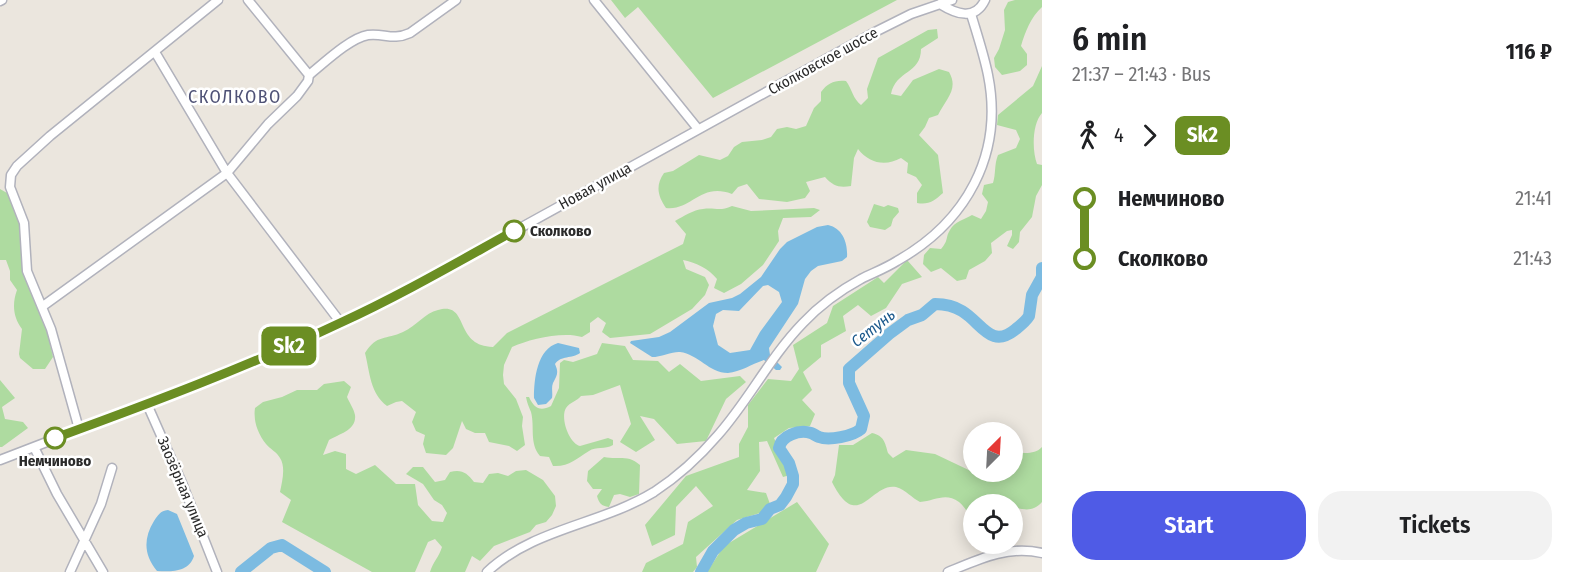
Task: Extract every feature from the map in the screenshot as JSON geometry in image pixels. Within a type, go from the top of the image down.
[{"type":"street","points":[[79,429],[43,306],[27,271],[24,223],[10,187],[11,175],[17,166],[50,136],[218,0]]},
{"type":"street","points":[[248,0],[309,75]]},
{"type":"street","points":[[43,306],[226,173],[267,124],[297,96],[308,81],[309,75],[357,38],[378,34],[397,38],[403,36],[456,0]]},
{"type":"street","points":[[594,0],[698,129]]},
{"type":"street","name":"Сколковское шоссе","points":[[698,129],[875,32],[911,14],[952,0]]},
{"type":"street","points":[[940,4],[952,11],[970,14],[977,11],[985,0]]},
{"type":"street","points":[[487,572],[498,561],[522,546],[613,512],[663,485],[693,461],[718,436],[777,354],[802,323],[821,305],[862,278],[896,262],[936,235],[960,209],[982,166],[989,143],[992,120],[988,75],[970,14]]},
{"type":"street","points":[[155,52],[226,173],[341,323]]},
{"type":"street","name":"Новая улица","points":[[0,460],[228,372],[341,323],[399,294],[698,129]]},
{"type":"street","name":"Заозёрная улица","points":[[147,404],[182,483],[217,572]]},
{"type":"street","points":[[34,447],[57,494],[103,572]]},
{"type":"street","points":[[70,572],[101,504],[112,468]]},
{"type":"street","points":[[948,572],[1004,551],[1020,550],[1042,553]]},
{"type":"green space","points":[[611,0],[897,0],[713,98],[638,7],[625,18]]},
{"type":"green space","points":[[1042,0],[1042,7],[1029,25],[1021,46],[1027,54],[1027,65],[1020,71],[1002,75],[995,67],[994,58],[1005,30],[1004,10],[1008,2]]},
{"type":"green space","points":[[937,29],[938,38],[921,49],[917,63],[898,80],[891,94],[901,96],[913,80],[939,69],[949,72],[952,78],[953,84],[948,99],[938,115],[929,118],[919,135],[938,155],[943,193],[934,200],[928,203],[917,203],[917,193],[922,185],[916,177],[907,173],[908,163],[901,158],[895,161],[878,162],[867,158],[858,149],[854,158],[851,186],[837,186],[825,177],[806,182],[810,191],[805,198],[787,202],[759,199],[747,184],[738,187],[732,194],[721,191],[712,192],[675,208],[666,208],[659,191],[659,182],[664,173],[673,171],[699,155],[720,160],[728,156],[734,147],[742,142],[771,137],[777,129],[787,127],[796,129],[806,126],[814,108],[821,101],[821,92],[829,84],[846,81],[861,105],[868,98],[867,89],[878,58],[928,30]]},
{"type":"green space","points":[[1042,66],[1042,113],[1036,124],[1034,145],[1037,164],[1042,165],[1042,185],[1036,196],[1032,217],[1020,232],[1019,242],[1013,249],[1007,246],[1012,230],[1007,231],[991,243],[992,253],[985,261],[969,270],[966,279],[957,281],[941,268],[931,272],[923,264],[924,255],[930,248],[941,249],[954,225],[972,215],[981,219],[986,211],[988,202],[982,194],[984,185],[993,183],[998,155],[1016,148],[1020,139],[1016,130],[997,125],[998,115],[1033,86]]},
{"type":"green space","points":[[0,189],[7,193],[19,218],[23,272],[48,335],[53,357],[45,369],[33,369],[20,358],[19,354],[22,329],[14,310],[17,290],[10,280],[6,260],[0,260]]},
{"type":"green space","points":[[874,204],[898,208],[899,212],[891,226],[885,230],[870,227],[867,222]]},
{"type":"green space","points":[[732,206],[751,211],[814,208],[820,210],[811,217],[783,218],[778,231],[779,241],[763,265],[741,284],[724,293],[714,288],[717,279],[710,272],[697,264],[683,260],[686,269],[705,277],[709,285],[705,295],[692,309],[650,334],[610,338],[602,332],[606,323],[598,317],[590,323],[590,332],[582,337],[565,335],[546,337],[512,347],[504,365],[503,375],[504,384],[516,399],[523,417],[525,445],[517,451],[509,446],[489,442],[485,433],[475,433],[466,429],[462,421],[453,448],[446,455],[426,453],[423,444],[425,435],[416,431],[412,422],[416,412],[402,401],[387,406],[377,395],[365,353],[378,340],[403,332],[433,312],[448,309],[459,317],[472,340],[480,345],[493,347],[507,333],[683,244],[686,234],[675,221],[699,210],[724,209]]},
{"type":"green space","points":[[907,260],[922,277],[902,284],[886,308],[871,316],[858,305],[843,316],[846,331],[821,345],[821,357],[803,372],[812,390],[802,400],[815,414],[810,426],[789,428],[774,438],[790,475],[783,477],[767,441],[759,442],[760,471],[747,490],[766,493],[770,504],[760,513],[737,520],[696,557],[697,567],[693,572],[642,572],[646,563],[683,544],[688,522],[713,506],[696,486],[676,507],[675,535],[652,546],[645,525],[686,476],[739,457],[739,444],[748,427],[748,405],[768,379],[791,381],[799,369],[793,345],[827,323],[833,306],[878,277],[884,283]]},
{"type":"green space","points":[[602,343],[625,346],[633,360],[658,361],[669,372],[680,364],[701,381],[740,376],[746,382],[726,399],[706,441],[677,444],[654,419],[640,416],[655,440],[636,452],[620,442],[631,424],[620,385],[593,395],[581,396],[564,412],[565,424],[572,440],[580,446],[608,438],[613,440],[613,445],[592,450],[568,464],[553,466],[549,457],[540,456],[535,446],[531,412],[526,397],[529,397],[538,408],[544,409],[551,406],[559,388],[560,363],[564,360],[573,362],[597,354]]},
{"type":"green space","points":[[0,380],[15,398],[2,407],[5,419],[23,422],[28,428],[2,447],[0,447]]},
{"type":"green space","points":[[344,381],[351,387],[347,397],[355,420],[350,428],[329,440],[323,455],[335,451],[346,454],[346,469],[356,474],[375,465],[396,484],[415,484],[418,505],[432,521],[443,522],[447,513],[442,505],[434,500],[423,484],[406,474],[413,467],[423,467],[435,482],[445,480],[450,472],[454,471],[464,473],[474,482],[483,483],[489,474],[498,473],[508,476],[516,471],[526,470],[543,480],[555,496],[556,506],[552,515],[546,522],[536,525],[530,532],[494,546],[480,561],[472,556],[465,572],[430,572],[442,547],[435,539],[428,542],[415,572],[372,572],[282,522],[291,500],[280,492],[283,466],[279,456],[261,436],[255,422],[255,408],[263,402],[297,390],[317,390],[324,384]]},
{"type":"green space","points":[[872,433],[876,434],[882,438],[888,453],[893,458],[906,450],[935,454],[963,467],[963,482],[1023,482],[1023,453],[1039,450],[1042,447],[1042,502],[1035,507],[1023,509],[1023,494],[963,494],[963,506],[954,499],[944,497],[920,502],[903,490],[887,487],[864,502],[857,505],[849,504],[841,497],[832,482],[839,445],[853,445]]},
{"type":"green space","points":[[604,457],[627,458],[640,465],[639,494],[630,497],[614,495],[609,507],[601,504],[597,496],[602,489],[593,489],[587,481],[588,471]]},
{"type":"green space","points":[[797,502],[829,544],[816,572],[707,572],[724,546]]},
{"type":"water","points":[[828,225],[841,233],[847,247],[847,257],[842,261],[818,266],[805,279],[798,304],[769,348],[770,355],[782,367],[780,370],[776,370],[764,360],[737,371],[721,372],[686,353],[677,352],[652,357],[630,343],[659,337],[670,332],[709,303],[740,294],[761,277],[787,242],[817,227]],"holes":[[[768,285],[779,292],[782,302],[750,350],[730,353],[718,345],[713,326],[716,314],[723,310],[739,311],[763,286]]]},
{"type":"water","points":[[558,343],[579,348],[580,353],[557,361],[552,398],[546,404],[538,405],[534,398],[538,366],[545,351]]},
{"type":"water","points":[[168,510],[177,514],[194,556],[184,568],[174,571],[157,571],[147,553],[148,534],[161,512]]},
{"type":"waterway","name":"Сетунь","points":[[701,572],[713,551],[734,530],[746,523],[762,519],[770,509],[780,505],[786,497],[793,484],[793,476],[789,463],[779,448],[783,440],[791,434],[801,432],[835,438],[847,436],[861,429],[864,416],[849,383],[849,369],[889,334],[908,320],[922,315],[935,304],[959,309],[993,336],[1007,335],[1029,316],[1032,295],[1042,277],[1042,268]]},
{"type":"waterway","name":"Сетунь","points":[[241,572],[271,548],[282,545],[325,572]]},
{"type":"bus line","name":"Sk2","points":[[55,438],[200,383],[326,330],[390,299],[514,231]]},
{"type":"place","name":"Сколково","points":[[514,231]]},
{"type":"place","name":"Немчиново","points":[[55,438]]},
{"type":"district","name":"СКОЛКОВО","points":[[235,97]]}]
